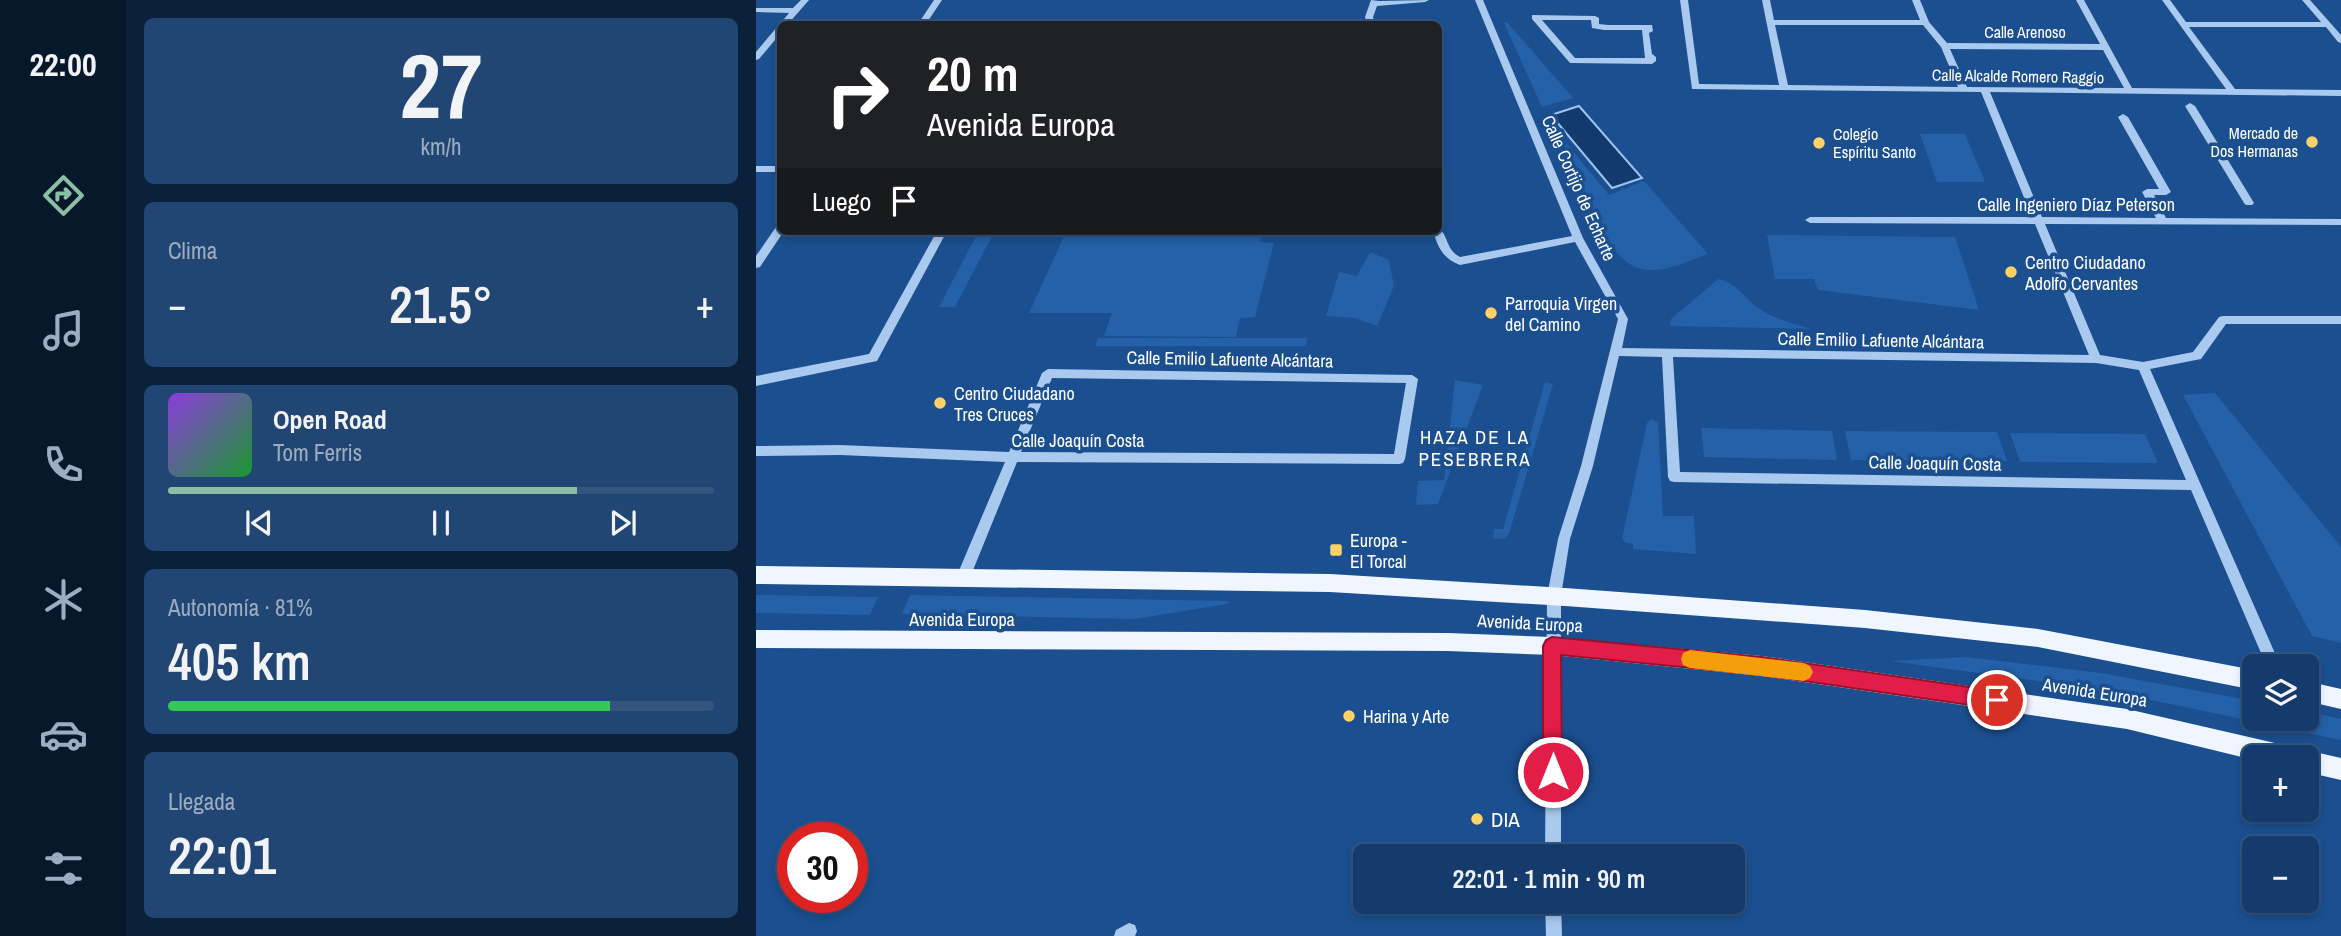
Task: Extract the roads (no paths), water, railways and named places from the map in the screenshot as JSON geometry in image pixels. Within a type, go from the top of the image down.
[{"type":"main road","name":"Avenida Europa","points":[[756,575],[962,580],[1330,583],[1554,596],[1865,619],[2038,638],[2242,678]]},
{"type":"main road","name":"Avenida Europa","points":[[756,639],[1448,642],[1552,646],[1762,666],[2113,717],[2242,747]]},
{"type":"main road","points":[[2319,694],[2341,699]]},
{"type":"main road","points":[[2319,764],[2341,769]]},
{"type":"street","points":[[787,21],[805,0]]},
{"type":"street","points":[[924,21],[938,0]]},
{"type":"street","points":[[1370,21],[1375,2],[1425,0]]},
{"type":"street","name":"Calle Cortijo de Echarte","points":[[1479,0],[1578,238],[1623,319],[1587,466],[1564,539],[1554,596],[1553,844]]},
{"type":"street","name":"Calle Alcalde Romero Raggio","points":[[1684,0],[1695,86],[2341,93]]},
{"type":"street","points":[[1766,0],[1784,87]]},
{"type":"street","points":[[1916,0],[1925,23],[1945,46],[1963,89]]},
{"type":"street","points":[[2080,0],[2130,92]]},
{"type":"street","points":[[2166,0],[2186,24],[2232,92]]},
{"type":"street","points":[[2306,0],[2341,40]]},
{"type":"street","points":[[756,10],[796,11]]},
{"type":"street","points":[[1535,17],[1595,18],[1595,26],[1604,28],[1649,27],[1649,31],[1646,31],[1648,57],[1652,57],[1652,61],[1573,61],[1535,17]]},
{"type":"street","points":[[1770,22],[1925,23]]},
{"type":"street","points":[[2186,24],[2327,25]]},
{"type":"street","points":[[756,57],[777,32]]},
{"type":"street","name":"Calle Arenoso","points":[[1945,46],[2106,47]]},
{"type":"street","points":[[1984,89],[2096,359]]},
{"type":"street","points":[[2190,106],[2249,203]]},
{"type":"street","points":[[2123,117],[2166,192],[2147,192],[2162,221]]},
{"type":"street","points":[[756,169],[777,169]]},
{"type":"street","name":"Calle Ingeniero Díaz Peterson","points":[[1810,220],[2340,224]]},
{"type":"street","points":[[756,264],[777,233]]},
{"type":"street","points":[[756,381],[873,358],[940,235]]},
{"type":"street","points":[[1439,235],[1451,259],[1460,261],[1578,238]]},
{"type":"street","name":"Calle Emilio Lafuente Alcántara","points":[[1617,352],[2096,359],[2143,366],[2197,356],[2223,320],[2341,320]]},
{"type":"street","name":"Calle Joaquín Costa","points":[[1667,354],[1674,477],[2196,485]]},
{"type":"street","points":[[2143,366],[2268,654]]},
{"type":"street","name":"Calle Emilio Lafuente Alcántara","points":[[1013,457],[1048,373],[1412,379],[1399,459]]},
{"type":"street","name":"Calle Joaquín Costa","points":[[756,451],[841,450],[1013,457],[1399,459]]},
{"type":"street","points":[[962,580],[1013,457]]},
{"type":"street","points":[[1553,914],[1554,936]]},
{"type":"place","name":"Mercado de Dos Hermanas","points":[[2312,142]]},
{"type":"place","name":"Colegio Espíritu Santo","points":[[1819,143]]},
{"type":"place","name":"Centro Ciudadano Adolfo Cervantes","points":[[2011,272]]},
{"type":"place","name":"Parroquia Virgen del Camino","points":[[1491,313]]},
{"type":"place","name":"Centro Ciudadano Tres Cruces","points":[[940,403]]},
{"type":"place","name":"Europa - El Torcal","points":[[1336,550]]},
{"type":"place","name":"Harina y Arte","points":[[1349,716]]},
{"type":"place","name":"DIA","points":[[1477,819]]},
{"type":"district","name":"HAZA DE LA PESEBRERA","points":[[1475,448]]}]
